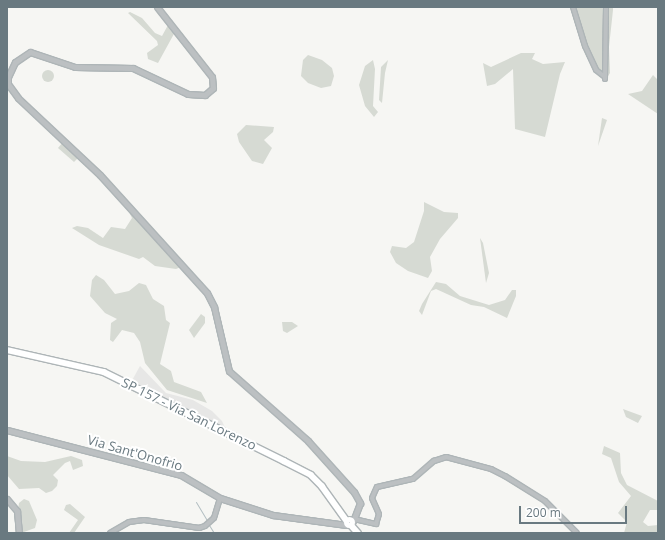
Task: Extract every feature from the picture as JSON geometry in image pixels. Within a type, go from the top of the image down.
[{"type":"main road","name":"SP 157 - Via San Lorenzo","points":[[7,350],[104,372],[284,461],[311,476],[322,486],[358,533]]},
{"type":"street","points":[[157,7],[212,77],[213,88],[205,95],[188,94],[133,68],[75,67],[30,52],[15,62],[8,77],[8,84],[18,98],[100,175],[207,293],[216,313],[229,371],[308,441],[346,482],[360,503],[350,523],[376,524],[379,514],[372,498],[377,487],[413,479],[434,461],[446,457],[491,469],[505,476],[545,501],[577,533]]},
{"type":"street","points":[[573,7],[585,46],[596,70],[605,78],[606,7]]},
{"type":"street","name":"Via Sant'Onofrio","points":[[7,430],[181,476],[220,498],[273,515],[350,523]]},
{"type":"street","points":[[110,533],[118,526],[136,521],[204,527],[210,522],[220,498]]},
{"type":"street","points":[[7,499],[17,511],[19,533]]},
{"type":"shaded area","points":[[574,7],[604,7],[603,73],[595,64],[586,45]]},
{"type":"shaded area","points":[[607,7],[613,7],[613,10],[609,47],[610,73],[607,78]]},
{"type":"shaded area","points":[[130,12],[142,18],[155,33],[162,36],[168,25],[175,32],[158,63],[148,59],[147,53],[158,45],[157,41],[128,13]]},
{"type":"shaded area","points":[[521,53],[535,53],[532,59],[543,64],[565,62],[560,74],[545,137],[515,129],[513,69],[495,84],[487,86],[483,63],[491,67]]},
{"type":"shaded area","points":[[308,55],[322,60],[332,68],[334,76],[331,86],[321,88],[308,83],[301,76],[303,60]]},
{"type":"shaded area","points":[[373,60],[375,69],[373,106],[378,112],[374,117],[365,106],[359,85],[365,66]]},
{"type":"shaded area","points":[[388,60],[382,103],[379,100],[381,67]]},
{"type":"shaded area","points":[[46,70],[50,70],[54,76],[50,82],[46,82],[42,78],[42,74]]},
{"type":"shaded area","points":[[653,75],[658,80],[658,114],[628,94],[642,91]]},
{"type":"shaded area","points":[[602,118],[607,120],[598,146]]},
{"type":"shaded area","points":[[246,125],[274,127],[273,132],[264,140],[272,148],[263,164],[252,161],[239,142],[237,134]]},
{"type":"shaded area","points":[[63,142],[79,157],[74,162],[58,148]]},
{"type":"shaded area","points":[[424,202],[444,212],[458,213],[458,218],[440,239],[430,257],[432,271],[428,278],[408,271],[396,263],[390,252],[392,246],[406,248],[414,242],[424,211]]},
{"type":"shaded area","points":[[131,211],[181,267],[176,269],[155,266],[143,257],[139,259],[99,245],[72,228],[77,226],[88,228],[103,238],[111,227],[125,229],[132,218],[129,212]]},
{"type":"shaded area","points":[[480,238],[483,243],[489,273],[486,283]]},
{"type":"shaded area","points":[[96,275],[104,280],[115,294],[129,291],[139,283],[146,285],[153,299],[164,306],[166,320],[170,323],[160,364],[171,371],[174,382],[201,392],[207,403],[167,390],[145,363],[140,342],[134,333],[122,330],[113,342],[110,340],[111,323],[117,319],[105,313],[90,296],[92,280]]},
{"type":"shaded area","points":[[436,282],[446,284],[460,296],[489,305],[505,300],[512,290],[516,290],[516,296],[507,318],[484,307],[471,305],[436,289],[431,291],[422,315],[419,311]]},
{"type":"shaded area","points":[[201,314],[205,317],[205,323],[194,338],[189,330]]},
{"type":"shaded area","points":[[282,322],[292,322],[298,326],[287,333],[283,331]]},
{"type":"shaded area","points":[[140,366],[166,393],[193,400],[212,411],[222,421],[227,432],[130,384]]},
{"type":"shaded area","points":[[623,409],[642,416],[638,423],[626,417]]},
{"type":"shaded area","points":[[604,446],[620,453],[621,473],[627,485],[658,501],[658,510],[650,510],[643,522],[648,526],[658,525],[658,533],[624,533],[627,522],[618,513],[631,496],[619,482],[611,458],[602,454]]},
{"type":"shaded area","points":[[7,456],[21,461],[45,462],[71,456],[82,460],[83,466],[73,470],[70,461],[65,463],[53,475],[58,480],[57,486],[52,491],[46,493],[39,488],[19,489],[7,475]]},
{"type":"shaded area","points":[[24,499],[29,501],[37,520],[35,528],[21,533],[18,509],[19,503]]},
{"type":"shaded area","points":[[70,504],[85,517],[74,533],[69,533],[78,520],[64,510],[66,505]]},
{"type":"waterway","points":[[196,502],[208,522]]},
{"type":"waterway","points":[[209,525],[214,533]]}]
